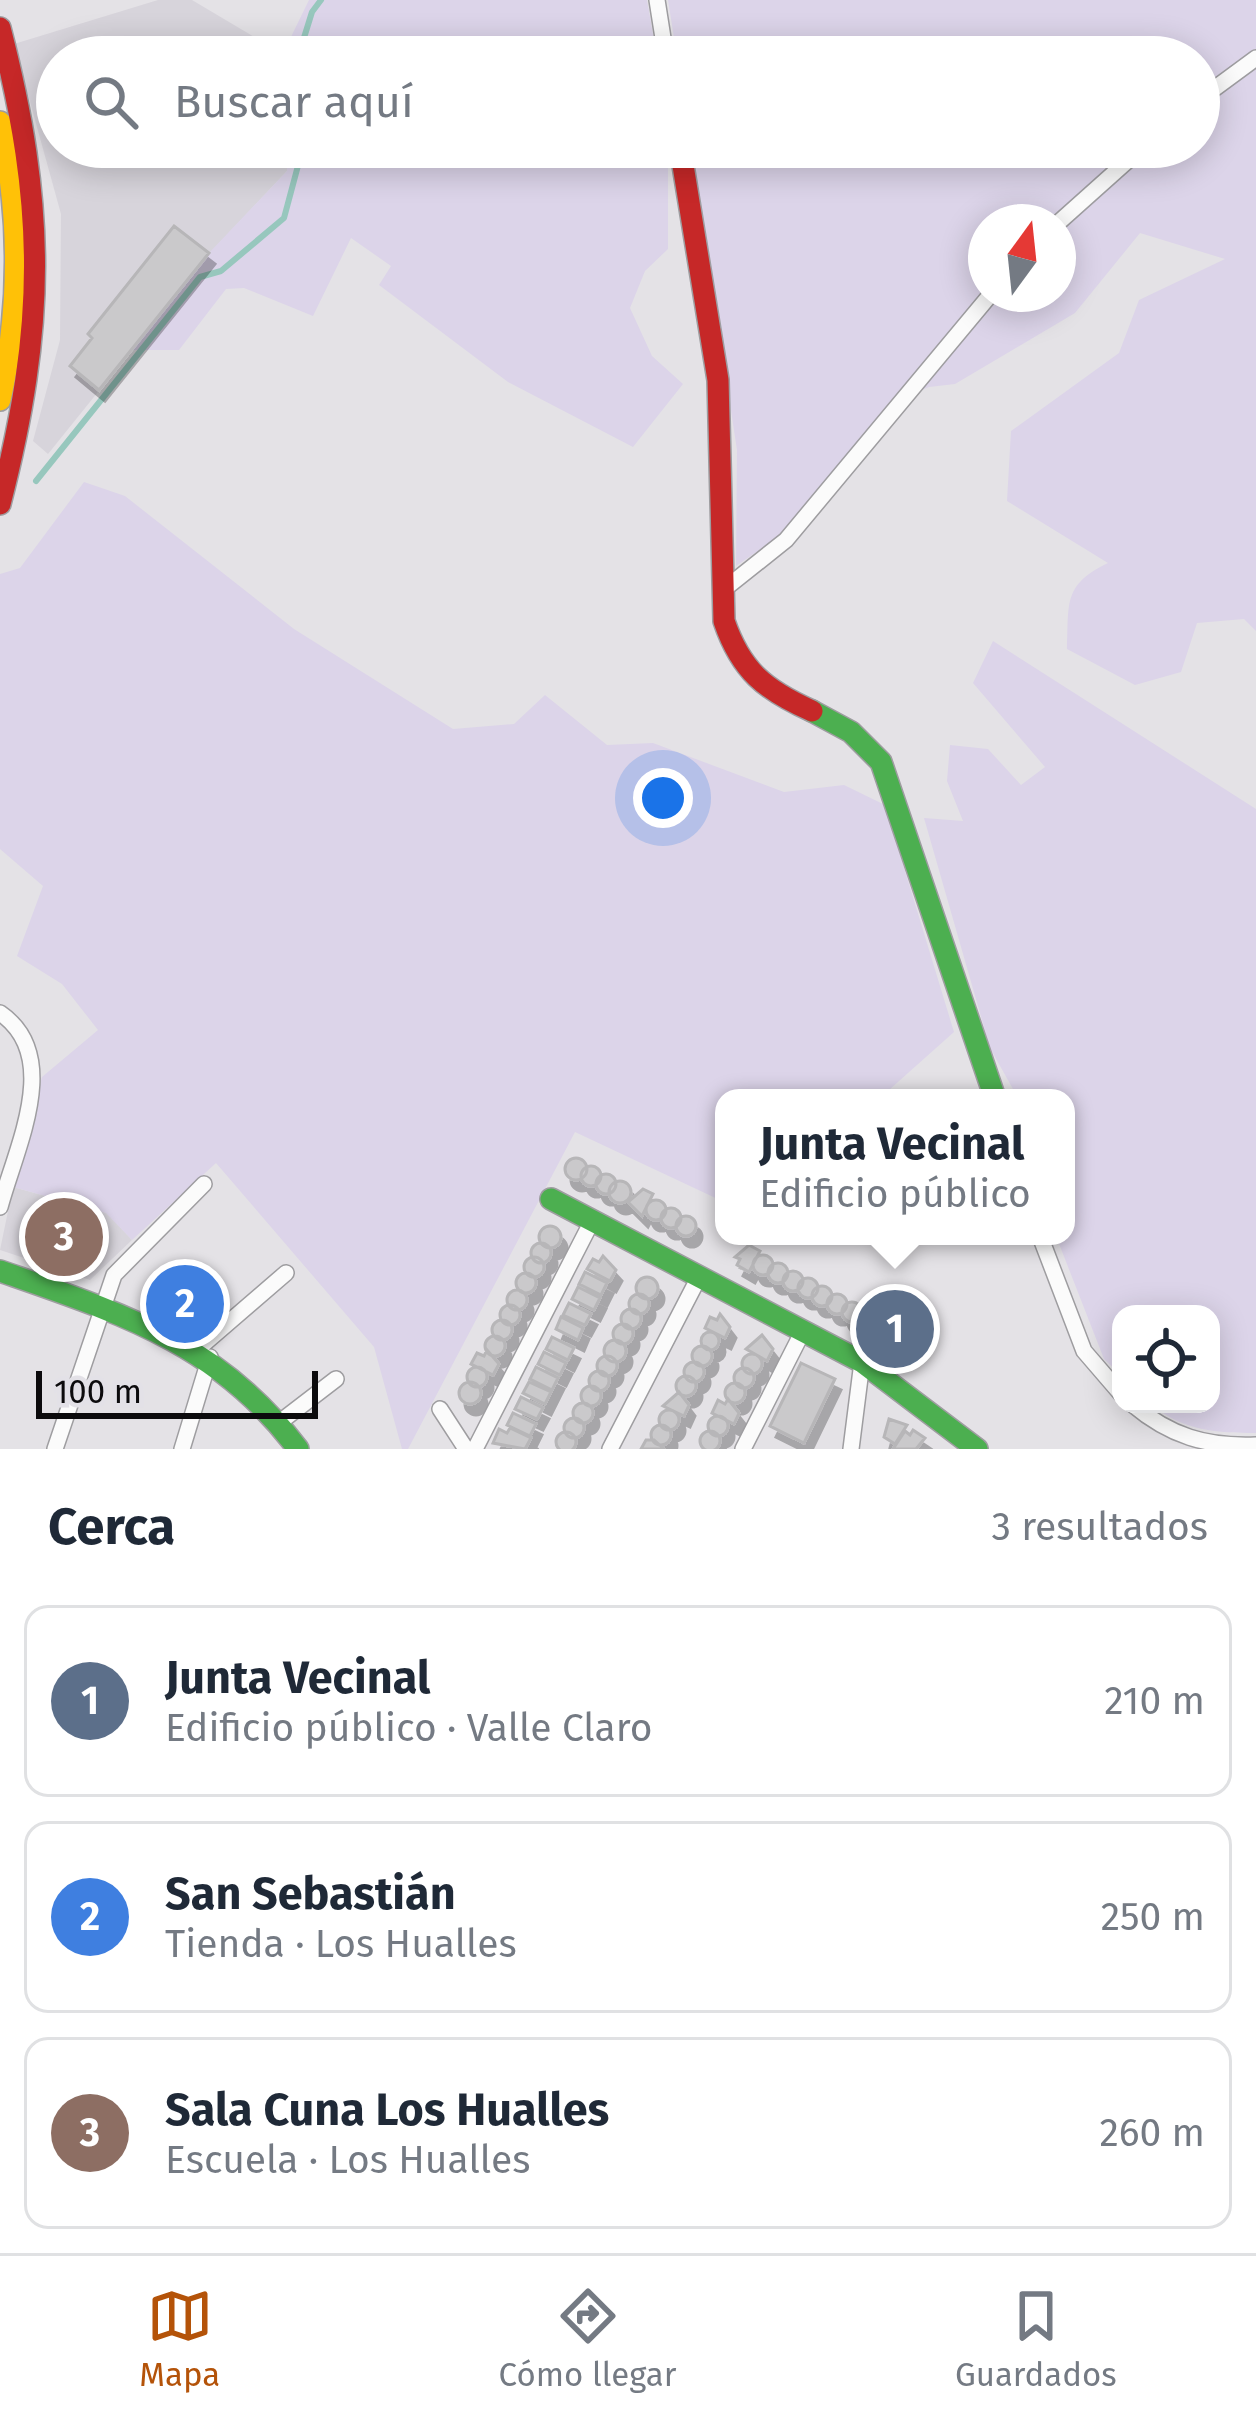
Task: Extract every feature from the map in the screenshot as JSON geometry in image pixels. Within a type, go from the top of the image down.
[{"type":"street","points":[[657,0],[663,36]]},
{"type":"street","points":[[0,28],[35,186],[40,295],[29,396],[0,503]]},
{"type":"street","points":[[1220,85],[1256,58]]},
{"type":"street","points":[[0,122],[18,228],[16,310],[0,400]]},
{"type":"street","points":[[683,168],[718,380],[727,586],[724,620],[730,642],[751,678],[772,697],[848,729],[881,762],[992,1089]]},
{"type":"street","points":[[1076,207],[1120,168]]},
{"type":"street","points":[[727,586],[786,540],[976,312]]},
{"type":"street","points":[[0,1012],[22,1034],[35,1070],[0,1207]]},
{"type":"street","points":[[0,1131],[19,1136]]},
{"type":"street","points":[[55,1449],[100,1305],[123,1262],[204,1184]]},
{"type":"street","points":[[551,1199],[862,1362],[969,1446]]},
{"type":"street","points":[[475,1449],[592,1221]]},
{"type":"street","points":[[1043,1245],[1084,1351],[1112,1384]]},
{"type":"street","points":[[0,1271],[100,1305],[204,1352],[280,1422],[295,1447]]},
{"type":"street","points":[[182,1449],[204,1352],[286,1273]]},
{"type":"street","points":[[610,1449],[699,1277]]},
{"type":"street","points":[[742,1449],[803,1331]]},
{"type":"street","points":[[851,1449],[862,1362]]},
{"type":"street","points":[[280,1422],[336,1378]]},
{"type":"street","points":[[440,1409],[466,1449]]},
{"type":"street","points":[[1143,1413],[1158,1426],[1209,1444],[1256,1445]]},
{"type":"shaded area","points":[[158,0],[192,0],[253,36],[40,36]]},
{"type":"shaded area","points":[[309,0],[647,0],[653,36],[291,36]]},
{"type":"shaded area","points":[[668,0],[1256,0],[1256,631],[1244,619],[1197,623],[1181,672],[1135,685],[1067,649],[1071,597],[1083,579],[1108,563],[1007,501],[1011,431],[1119,353],[1139,300],[1225,259],[1140,233],[1076,312],[1076,204],[968,204],[968,312],[1076,312],[955,384],[929,387],[892,403],[781,535],[736,566],[737,450],[694,168],[1220,168],[1220,36],[674,36]]},
{"type":"shaded area","points":[[36,37],[36,124],[14,44]]},
{"type":"shaded area","points":[[48,168],[287,168],[209,254],[48,454],[33,441],[60,340],[61,214]]},
{"type":"shaded area","points":[[668,168],[668,249],[645,271],[630,308],[652,356],[683,384],[633,447],[508,382],[379,285],[391,266],[351,238],[313,316],[244,288],[226,289],[179,350],[131,350],[209,253],[287,171]]},
{"type":"shaded area","points":[[84,482],[125,496],[294,629],[453,729],[514,724],[545,695],[607,745],[653,743],[784,792],[844,785],[885,805],[954,1032],[890,1089],[715,1089],[715,1198],[575,1132],[408,1449],[402,1449],[374,1347],[216,1163],[132,1240],[106,1213],[13,1187],[42,1077],[98,1030],[62,984],[17,956],[43,886],[0,849],[0,574],[20,568]]},
{"type":"shaded area","points":[[993,641],[1256,809],[1256,1433],[1214,1431],[1163,1413],[1220,1413],[1220,1305],[1112,1305],[1112,1367],[1104,1359],[1060,1245],[1075,1245],[1075,1089],[1013,1089],[990,1048],[924,818],[963,821],[947,781],[950,745],[988,749],[1021,785],[1045,767],[973,683]]},
{"type":"shaded area","points":[[13,1187],[107,1213],[132,1240],[90,1280],[0,1250]]},
{"type":"building","points":[[174,226],[209,253],[99,390],[70,366],[92,338],[88,334]]},
{"type":"building","points":[[576,1158],[587,1169],[576,1180],[565,1169]]},
{"type":"building","points":[[591,1166],[601,1176],[591,1186],[581,1176]]},
{"type":"building","points":[[606,1174],[616,1184],[606,1194],[596,1184]]},
{"type":"building","points":[[620,1181],[631,1192],[620,1203],[609,1192]]},
{"type":"building","points":[[643,1189],[653,1194],[642,1216],[628,1202]]},
{"type":"building","points":[[656,1200],[666,1210],[656,1220],[646,1210]]},
{"type":"building","points":[[671,1208],[681,1218],[671,1228],[661,1218]]},
{"type":"building","points":[[686,1216],[696,1226],[686,1236],[676,1226]]},
{"type":"building","points":[[550,1226],[561,1237],[550,1248],[539,1237]]},
{"type":"building","points":[[541,1243],[551,1253],[541,1263],[531,1253]]},
{"type":"building","points":[[749,1245],[760,1251],[749,1272],[737,1265],[740,1259],[735,1257]]},
{"type":"building","points":[[763,1255],[773,1265],[763,1275],[753,1265]]},
{"type":"building","points":[[603,1256],[616,1270],[610,1281],[587,1269],[593,1259],[599,1262]]},
{"type":"building","points":[[534,1257],[544,1267],[534,1277],[524,1267]]},
{"type":"building","points":[[778,1263],[788,1273],[778,1283],[768,1273]]},
{"type":"building","points":[[793,1271],[803,1281],[793,1291],[783,1281]]},
{"type":"building","points":[[585,1272],[607,1283],[601,1295],[579,1284]]},
{"type":"building","points":[[526,1273],[536,1283],[526,1293],[516,1283]]},
{"type":"building","points":[[647,1277],[658,1288],[647,1299],[636,1288]]},
{"type":"building","points":[[808,1278],[818,1288],[808,1298],[798,1288]]},
{"type":"building","points":[[822,1286],[832,1296],[822,1306],[812,1296]]},
{"type":"building","points":[[578,1287],[600,1298],[594,1310],[572,1299]]},
{"type":"building","points":[[517,1290],[527,1300],[517,1310],[507,1300]]},
{"type":"building","points":[[639,1294],[649,1304],[639,1314],[629,1304]]},
{"type":"building","points":[[837,1294],[847,1304],[837,1314],[827,1304]]},
{"type":"building","points":[[852,1302],[862,1312],[852,1322],[842,1312]]},
{"type":"building","points":[[569,1303],[591,1314],[585,1325],[563,1315]]},
{"type":"building","points":[[510,1305],[520,1315],[510,1325],[500,1315]]},
{"type":"building","points":[[891,1305],[917,1319],[898,1353],[873,1339]]},
{"type":"building","points":[[631,1309],[641,1319],[631,1329],[621,1319]]},
{"type":"building","points":[[867,1309],[877,1319],[867,1329],[857,1319]]},
{"type":"building","points":[[720,1314],[730,1327],[725,1338],[705,1328],[710,1317],[717,1320]]},
{"type":"building","points":[[561,1317],[583,1328],[578,1340],[556,1329]]},
{"type":"building","points":[[502,1320],[512,1330],[502,1340],[492,1330]]},
{"type":"building","points":[[623,1324],[633,1334],[623,1344],[613,1334]]},
{"type":"building","points":[[710,1332],[719,1341],[710,1350],[701,1341]]},
{"type":"building","points":[[762,1335],[773,1349],[767,1361],[746,1349]]},
{"type":"building","points":[[495,1336],[505,1346],[495,1356],[485,1346]]},
{"type":"building","points":[[552,1337],[574,1348],[568,1360],[546,1349]]},
{"type":"building","points":[[615,1340],[626,1351],[615,1362],[604,1351]]},
{"type":"building","points":[[702,1346],[712,1356],[702,1366],[692,1356]]},
{"type":"building","points":[[487,1350],[499,1364],[493,1375],[471,1364],[477,1353],[484,1356]]},
{"type":"building","points":[[544,1352],[566,1363],[560,1375],[538,1364]]},
{"type":"building","points":[[752,1354],[762,1364],[752,1374],[742,1364]]},
{"type":"building","points":[[607,1356],[617,1366],[607,1376],[597,1366]]},
{"type":"building","points":[[694,1362],[704,1372],[694,1382],[684,1372]]},
{"type":"building","points":[[801,1363],[835,1379],[804,1443],[770,1426]]},
{"type":"building","points":[[477,1367],[487,1377],[477,1387],[467,1377]]},
{"type":"building","points":[[536,1367],[558,1378],[552,1390],[530,1379]]},
{"type":"building","points":[[744,1368],[754,1378],[744,1388],[734,1378]]},
{"type":"building","points":[[599,1371],[609,1381],[599,1391],[589,1381]]},
{"type":"building","points":[[686,1376],[696,1386],[686,1396],[676,1386]]},
{"type":"building","points":[[470,1382],[481,1393],[470,1404],[459,1393]]},
{"type":"building","points":[[529,1382],[551,1392],[545,1404],[523,1393]]},
{"type":"building","points":[[735,1383],[745,1393],[735,1403],[725,1393]]},
{"type":"building","points":[[591,1386],[601,1396],[591,1406],[581,1396]]},
{"type":"building","points":[[679,1392],[689,1405],[684,1416],[663,1406]]},
{"type":"building","points":[[521,1397],[543,1408],[537,1419],[515,1409]]},
{"type":"building","points":[[728,1399],[739,1413],[734,1424],[712,1413],[718,1400],[725,1404]]},
{"type":"building","points":[[583,1403],[593,1413],[583,1423],[573,1413]]},
{"type":"building","points":[[669,1410],[679,1420],[669,1430],[659,1420]]},
{"type":"building","points":[[513,1413],[536,1424],[530,1436],[507,1425]]},
{"type":"building","points":[[718,1416],[728,1426],[718,1436],[708,1426]]},
{"type":"building","points":[[574,1418],[584,1428],[574,1438],[564,1428]]},
{"type":"building","points":[[889,1419],[907,1425],[895,1444],[884,1437]]},
{"type":"building","points":[[661,1425],[671,1435],[661,1445],[651,1435]]},
{"type":"building","points":[[510,1428],[531,1438],[525,1449],[493,1443],[499,1429],[507,1433]]},
{"type":"building","points":[[913,1430],[925,1438],[916,1449],[893,1449],[905,1431],[910,1435]]},
{"type":"building","points":[[703,1434],[717,1434],[717,1448],[703,1448]]},
{"type":"building","points":[[559,1435],[573,1435],[573,1449],[559,1449]]},
{"type":"building","points":[[646,1440],[654,1440],[664,1449],[641,1449]]},
{"type":"waterway","points":[[305,36],[321,0]]},
{"type":"waterway","points":[[36,481],[200,277],[221,271],[284,218],[297,168]]},
{"type":"traffic: fast","points":[[812,711],[851,732],[881,762],[992,1089]]},
{"type":"traffic: fast","points":[[551,1199],[862,1362],[977,1449]]},
{"type":"traffic: fast","points":[[0,1271],[126,1318],[201,1357],[235,1382],[298,1449]]},
{"type":"traffic: slow","points":[[0,122],[12,192],[16,261],[12,330],[0,400]]},
{"type":"traffic: jam","points":[[0,28],[26,152],[34,266],[26,380],[0,504]]},
{"type":"traffic: jam","points":[[683,168],[718,380],[724,621],[738,653],[757,677],[812,711]]},
{"type":"place","name":"Sala Cuna Los Hualles","points":[[64,1237]]},
{"type":"place","name":"San Sebastián","points":[[185,1304]]},
{"type":"place","name":"Junta Vecinal","points":[[895,1329]]}]
